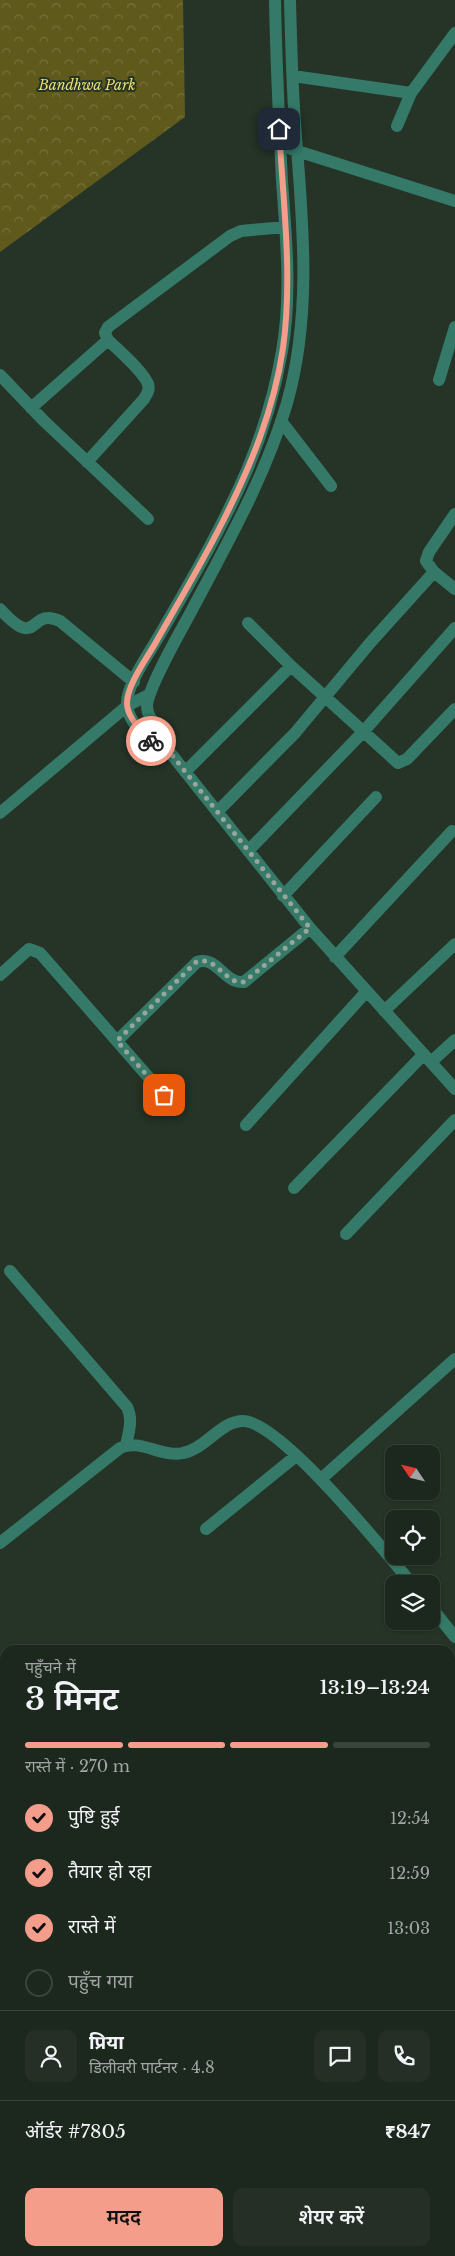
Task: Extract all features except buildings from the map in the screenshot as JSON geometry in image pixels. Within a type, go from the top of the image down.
[{"type":"street","points":[[168,750],[152,742],[137,725],[127,706],[128,698],[134,682],[222,522],[258,443],[276,383],[282,349],[287,279],[275,0]]},
{"type":"street","points":[[290,0],[304,265],[302,325],[296,364],[281,421],[247,504],[150,694],[148,712],[165,736],[168,750],[283,896],[366,992],[455,1088]]},
{"type":"street","points":[[398,126],[411,93],[455,32]]},
{"type":"street","points":[[293,76],[411,93]]},
{"type":"street","points":[[280,147],[297,150],[455,201]]},
{"type":"street","points":[[87,462],[144,399],[148,392],[148,384],[143,377],[108,340],[105,334],[108,327],[116,319],[230,236],[241,231],[285,228]]},
{"type":"street","points":[[439,380],[455,327]]},
{"type":"street","points":[[31,408],[108,340]]},
{"type":"street","points":[[0,375],[31,408],[148,519]]},
{"type":"street","points":[[281,421],[331,486]]},
{"type":"street","points":[[455,514],[429,552],[426,561],[434,572],[455,589]]},
{"type":"street","points":[[217,812],[295,733],[360,655],[434,572]]},
{"type":"street","points":[[0,609],[21,629],[28,629],[44,618],[52,617],[60,621],[134,682]]},
{"type":"street","points":[[248,623],[291,666],[398,763],[403,762],[455,709]]},
{"type":"street","points":[[248,851],[363,732],[455,628]]},
{"type":"street","points":[[185,772],[291,666]]},
{"type":"street","points":[[0,813],[127,706],[150,694]]},
{"type":"street","points":[[283,896],[376,797]]},
{"type":"street","points":[[335,957],[452,831]]},
{"type":"street","points":[[117,1041],[196,962],[204,959],[209,961],[234,980],[244,982],[310,928]]},
{"type":"street","points":[[384,1011],[455,944]]},
{"type":"street","points":[[0,974],[29,949],[35,950],[50,963],[164,1095]]},
{"type":"street","points":[[246,1125],[366,992]]},
{"type":"street","points":[[294,1188],[427,1058],[455,1040]]},
{"type":"street","points":[[346,1234],[455,1120]]},
{"type":"street","points":[[0,1543],[126,1445],[130,1422],[130,1414],[127,1407],[10,1271]]},
{"type":"street","points":[[321,1479],[455,1359]]},
{"type":"street","points":[[126,1445],[182,1453],[194,1449],[228,1425],[240,1420],[251,1421],[274,1436],[321,1479],[404,1575]]},
{"type":"street","points":[[206,1529],[296,1456]]},
{"type":"street","points":[[440,1616],[452,1628]]},
{"type":"green space","name":"Bandhwa Park","points":[[0,0],[183,0],[185,117],[0,252]]},
{"type":"way so far","points":[[151,741],[168,750],[310,928],[244,982],[234,980],[209,961],[204,959],[196,962],[117,1041],[164,1095]]},
{"type":"route","points":[[151,741],[130,715],[127,706],[131,689],[204,558],[234,498],[258,443],[276,383],[286,318],[287,279],[279,129]]}]
